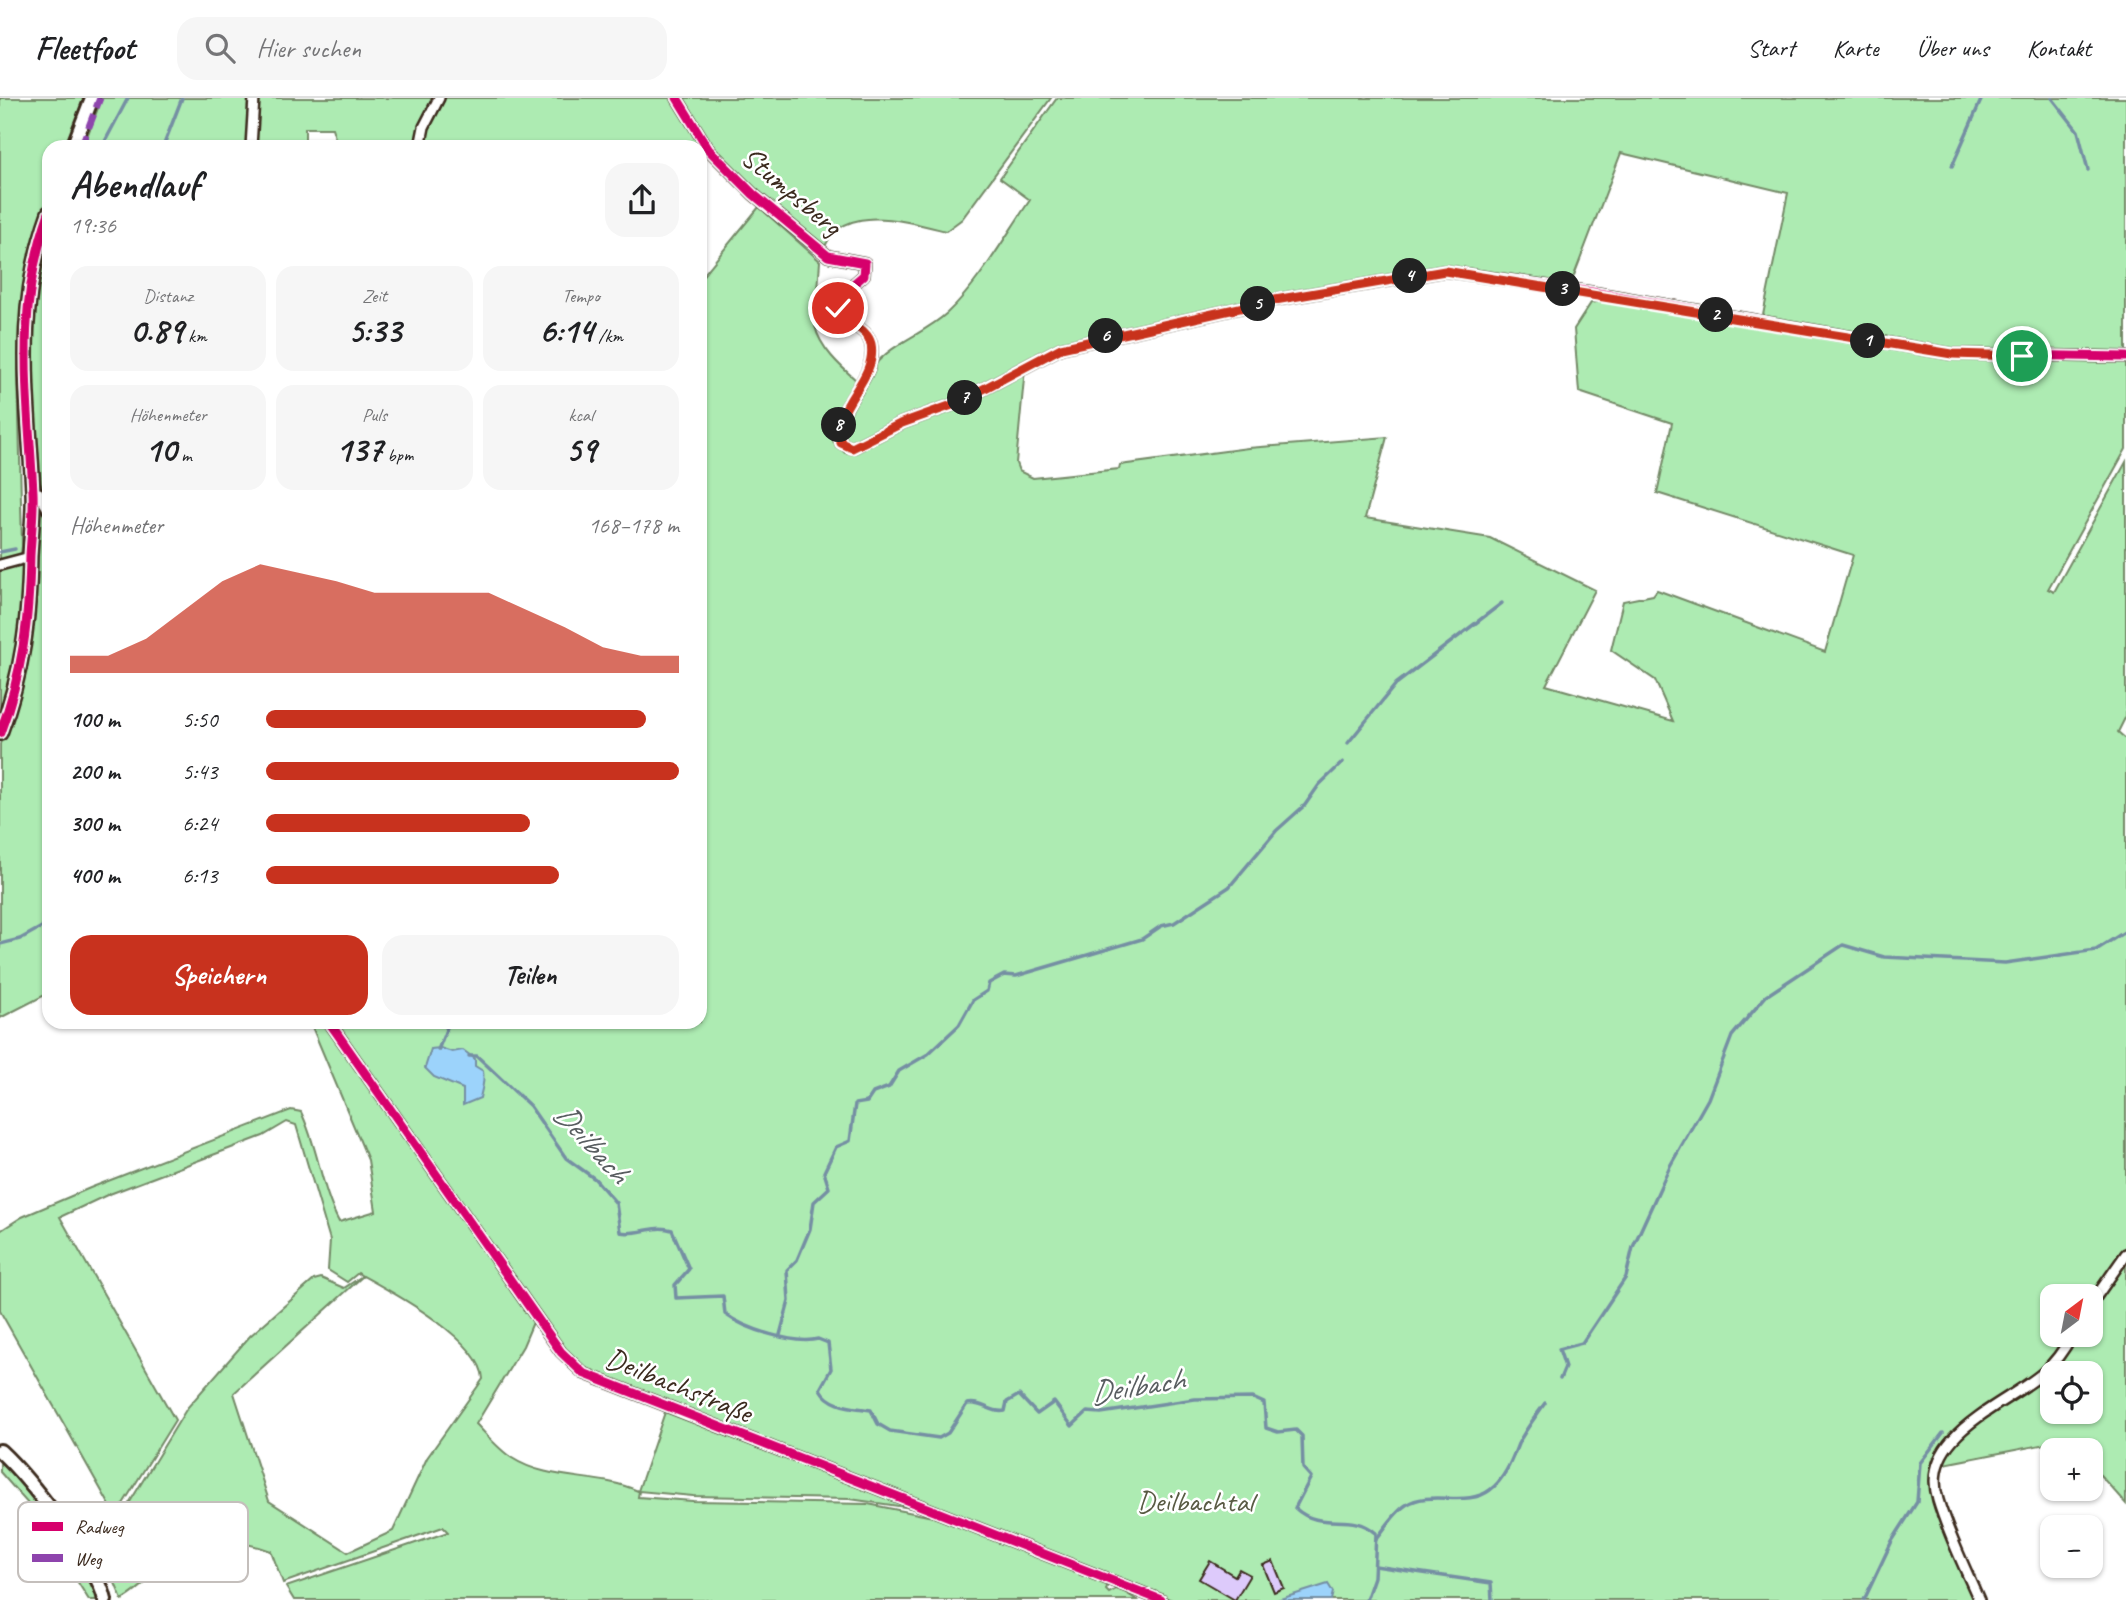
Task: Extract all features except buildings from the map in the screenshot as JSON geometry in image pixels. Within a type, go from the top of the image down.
[{"type":"main road","points":[[76,140],[92,98]]},
{"type":"main road","points":[[0,733],[16,687],[27,635],[33,495],[24,369],[28,302],[42,232]]},
{"type":"main road","points":[[0,1451],[44,1502]]},
{"type":"main road","points":[[97,1582],[105,1600]]},
{"type":"street","points":[[251,140],[254,98]]},
{"type":"street","points":[[421,140],[424,127],[439,98]]},
{"type":"street","name":"Stumpsberg","points":[[677,98],[703,140]]},
{"type":"street","name":"Stumpsberg","points":[[707,147],[753,194],[828,256],[865,263],[864,275],[841,295],[838,308],[843,317],[863,330],[872,346],[868,369],[838,427],[841,443],[846,446],[858,447],[902,423],[955,404],[1061,348],[1275,300],[1445,271],[1952,354],[2126,357]]},
{"type":"street","points":[[33,495],[39,493],[42,498]]},
{"type":"street","points":[[0,565],[30,557]]},
{"type":"street","name":"Deilbachstraße","points":[[335,1029],[561,1352],[583,1373],[1161,1600]]},
{"type":"street","points":[[2104,1285],[2126,1254]]},
{"type":"street","points":[[1979,1600],[1937,1499],[1935,1472],[1944,1451],[1956,1434],[2042,1374],[2059,1359],[2065,1348]]},
{"type":"green space","points":[[0,98],[87,98],[71,140],[42,140],[42,216],[34,238],[22,305],[18,369],[22,546],[21,554],[0,560]]},
{"type":"green space","points":[[102,98],[672,98],[696,140],[336,140],[332,128],[305,128],[305,140],[86,140]]},
{"type":"green space","points":[[678,98],[1051,98],[962,219],[946,231],[893,220],[857,221],[842,227],[830,238],[822,255],[785,226],[710,150],[707,140],[704,140]]},
{"type":"green space","name":"Deilbachtal","points":[[1057,98],[2126,98],[2126,449],[2048,589],[2054,592],[2126,462],[2126,716],[2118,732],[2126,739],[2126,1504],[2103,1478],[2103,1438],[2040,1438],[2040,1445],[1944,1464],[1932,1494],[1977,1600],[1172,1600],[613,1382],[586,1369],[565,1348],[341,1029],[707,1029],[707,270],[759,207],[820,261],[818,291],[829,311],[815,326],[826,349],[856,380],[833,427],[833,441],[845,453],[860,450],[904,426],[956,406],[1025,368],[1016,463],[1019,471],[1033,478],[1119,469],[1120,465],[1248,448],[1387,437],[1365,518],[1490,538],[1595,590],[1546,685],[1673,721],[1655,680],[1611,650],[1623,601],[1653,595],[1657,590],[1825,652],[1853,555],[1657,493],[1672,423],[1579,392],[1574,329],[1591,303],[1608,299],[1944,356],[2034,361],[2026,350],[1956,350],[1762,320],[1788,193],[1621,153],[1570,286],[1438,270],[1291,294],[1061,344],[955,402],[852,444],[843,429],[845,419],[869,367],[873,367],[890,351],[947,313],[981,274],[1030,200],[1000,178]]},
{"type":"green space","points":[[42,263],[42,487],[38,470],[32,354],[36,294]]},
{"type":"green space","points":[[40,509],[42,511],[42,997],[0,1018],[0,744],[19,686],[30,630],[35,512]]},
{"type":"green space","points":[[15,563],[26,564],[18,657],[0,717],[0,568]]},
{"type":"green space","points":[[313,1029],[329,1029],[534,1320],[523,1346],[476,1424],[512,1458],[542,1471],[623,1485],[638,1491],[665,1412],[912,1508],[850,1499],[693,1496],[639,1491],[638,1497],[693,1501],[868,1504],[943,1519],[1108,1583],[1106,1590],[1109,1593],[1118,1588],[1137,1600],[294,1600],[286,1587],[448,1532],[443,1527],[283,1583],[271,1551],[248,1545],[248,1502],[130,1502],[187,1408],[250,1336],[314,1280],[321,1278],[344,1288],[362,1276],[358,1273],[347,1282],[328,1270],[330,1240],[296,1125],[287,1122],[263,1136],[107,1195],[60,1217],[175,1420],[124,1502],[108,1502],[0,1311],[0,1231],[22,1217],[90,1188],[291,1110],[301,1112],[307,1125],[339,1222],[376,1211],[368,1160]],"holes":[[[363,1276],[434,1319],[468,1349],[479,1364],[483,1379],[427,1458],[393,1531],[348,1552],[269,1501],[234,1393]]]},
{"type":"green space","points":[[0,1462],[37,1502],[26,1502],[0,1472]]},
{"type":"green space","points":[[78,1582],[92,1582],[100,1600],[89,1600]]},
{"type":"green space","points":[[115,1582],[146,1582],[130,1595],[122,1600]]},
{"type":"water","points":[[440,1048],[452,1052],[463,1050],[475,1059],[475,1066],[483,1071],[480,1098],[463,1105],[463,1089],[434,1077],[425,1068],[431,1049]]},
{"type":"water","points":[[1328,1584],[1333,1592],[1331,1600],[1277,1600]]},
{"type":"waterway","points":[[106,140],[128,98]]},
{"type":"waterway","name":"Deilbach","points":[[166,140],[182,98]]},
{"type":"waterway","points":[[1952,166],[1982,98]]},
{"type":"waterway","points":[[2052,98],[2078,131],[2088,170]]},
{"type":"waterway","points":[[0,552],[15,549]]},
{"type":"waterway","points":[[1348,743],[1396,684],[1502,603]]},
{"type":"waterway","points":[[780,1335],[789,1301],[787,1270],[797,1260],[810,1229],[814,1202],[829,1188],[824,1172],[836,1147],[850,1141],[855,1104],[867,1102],[873,1093],[889,1087],[899,1071],[928,1054],[959,1025],[973,1000],[987,991],[989,983],[1004,975],[1016,976],[1142,939],[1161,926],[1174,923],[1229,887],[1276,831],[1305,805],[1319,785],[1343,762]]},
{"type":"waterway","points":[[0,944],[20,939],[42,927]]},
{"type":"waterway","points":[[1560,1379],[1565,1367],[1559,1349],[1582,1343],[1626,1277],[1633,1247],[1670,1166],[1708,1099],[1732,1036],[1766,996],[1843,945],[1884,957],[2005,963],[2096,950],[2126,931]]},
{"type":"waterway","name":"Deilbach","points":[[438,1050],[446,1029]]},
{"type":"waterway","name":"Deilbach","points":[[469,1056],[477,1056],[530,1106],[566,1158],[595,1179],[616,1203],[620,1232],[633,1233],[659,1228],[672,1230],[689,1269],[675,1285],[676,1298],[723,1296],[725,1314],[745,1325],[784,1338],[818,1339],[828,1343],[831,1369],[820,1389],[824,1395],[836,1403],[871,1410],[878,1424],[890,1431],[939,1438],[948,1433],[967,1404],[1005,1411],[1007,1402],[1019,1395],[1037,1414],[1054,1402],[1072,1426],[1087,1412],[1101,1413],[1195,1399],[1253,1398],[1264,1403],[1266,1428],[1278,1432],[1296,1430],[1302,1436],[1303,1468],[1311,1477],[1295,1508],[1315,1519],[1356,1523],[1376,1533],[1374,1577],[1366,1600]]},
{"type":"waterway","points":[[1377,1538],[1398,1512],[1416,1500],[1471,1498],[1490,1490],[1504,1475],[1521,1439],[1545,1403]]},
{"type":"waterway","points":[[1864,1600],[1892,1541],[1917,1502],[1920,1463],[1943,1433]]},
{"type":"waterway","points":[[1375,1566],[1491,1583],[1492,1600]]},
{"type":"marked path","points":[[84,140],[100,98]]},
{"type":"cycle path","points":[[677,98],[703,140]]},
{"type":"cycle path","points":[[707,147],[753,194],[828,256],[865,263],[864,275],[841,295],[838,308],[845,318],[865,333],[871,344],[872,357],[868,370],[847,406],[839,430],[841,443],[852,448],[902,423],[955,404],[1061,348],[1275,300],[1445,271],[1591,292],[1952,354],[2126,357]]},
{"type":"cycle path","points":[[0,733],[19,667],[28,602],[33,500],[27,386],[27,318],[31,284],[42,236]]},
{"type":"cycle path","points":[[334,1029],[561,1352],[583,1373],[1161,1600]]},
{"type":"route","points":[[838,308],[843,317],[863,330],[872,346],[868,369],[838,427],[841,443],[852,448],[902,423],[955,404],[1061,348],[1275,300],[1445,271],[1591,292],[1846,338],[1952,354],[2022,356]]}]
